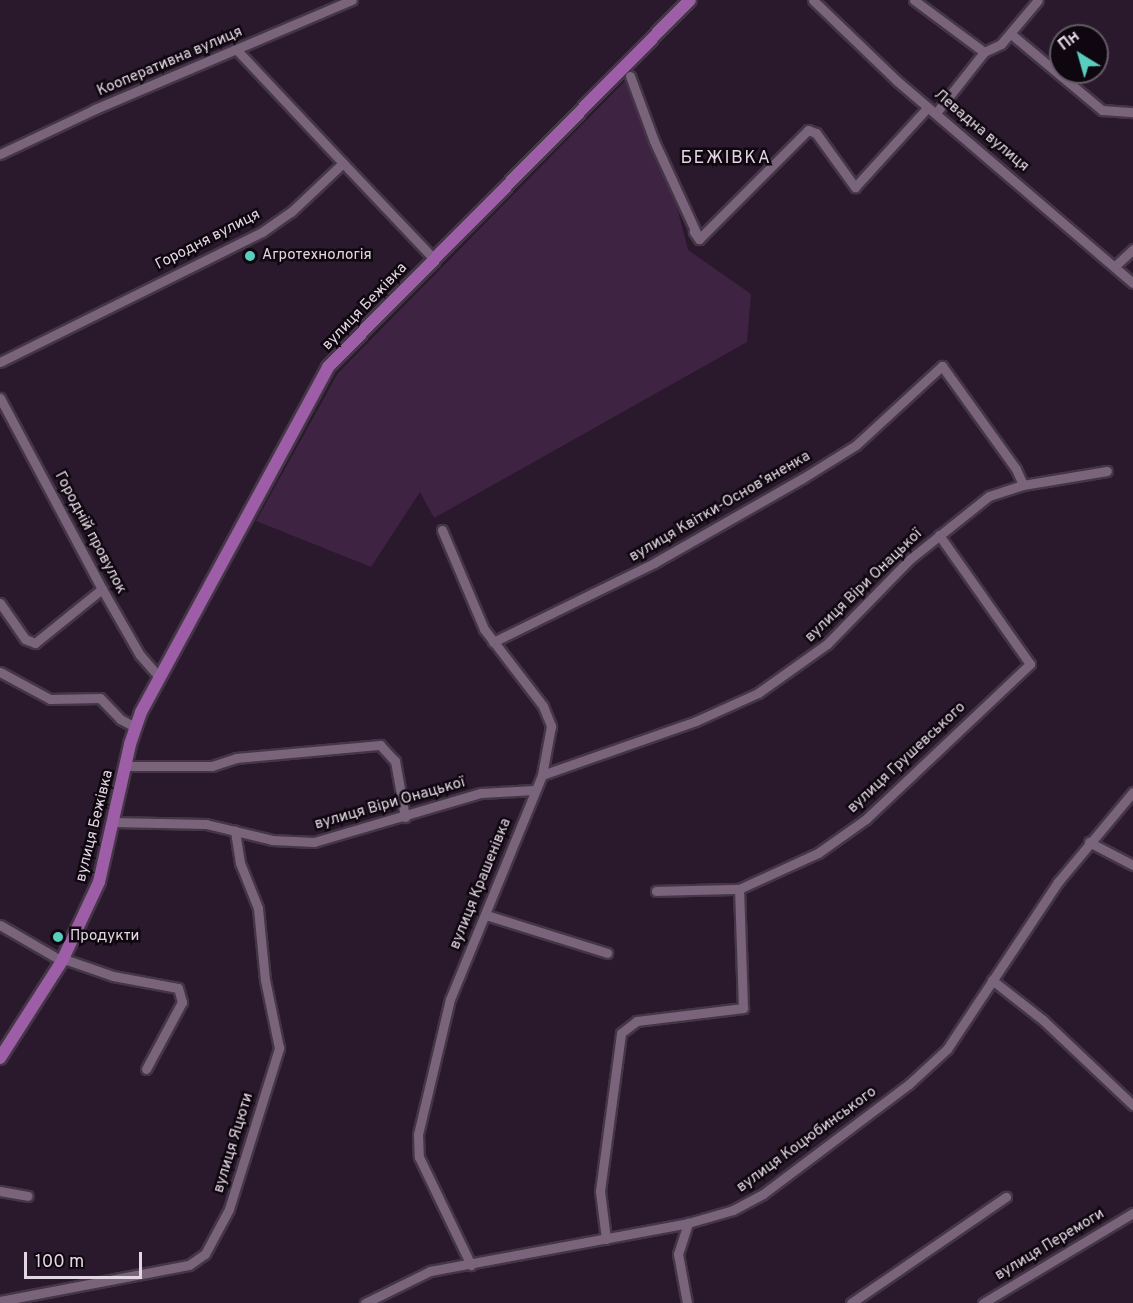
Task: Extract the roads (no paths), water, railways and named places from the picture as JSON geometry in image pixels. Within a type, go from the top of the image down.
[{"type":"main road","name":"вулиця Бежівка","points":[[0,1058],[63,960],[99,882],[135,727],[159,678],[328,367],[690,0]]},
{"type":"street","name":"Кооперативна вулиця","points":[[0,154],[95,109],[352,0]]},
{"type":"street","name":"Левадна вулиця","points":[[813,0],[928,107],[1133,283]]},
{"type":"street","points":[[914,0],[984,52]]},
{"type":"street","points":[[936,113],[984,52],[1011,34],[1038,0]]},
{"type":"street","points":[[1011,34],[1102,110],[1133,112]]},
{"type":"street","points":[[237,50],[433,258]]},
{"type":"street","points":[[630,76],[654,141],[697,236],[808,130],[816,133],[855,187],[928,107]]},
{"type":"street","name":"Городня вулиця","points":[[0,362],[262,232],[291,212],[343,163]]},
{"type":"street","points":[[1115,266],[1133,249]]},
{"type":"street","name":"вулиця Квітки-Основʼяненка","points":[[493,642],[654,563],[803,478],[856,445],[942,366],[1016,469],[1023,485]]},
{"type":"street","name":"Городній провулок","points":[[0,398],[102,589],[140,655],[159,678]]},
{"type":"street","name":"вулиця Віри Онацької","points":[[542,775],[696,721],[758,693],[827,644],[910,559],[989,496],[1023,485],[1107,471]]},
{"type":"street","name":"вулиця Крашенівка","points":[[442,530],[493,642],[548,715],[551,736],[542,775],[450,999],[418,1134],[419,1157],[471,1265]]},
{"type":"street","name":"вулиця Грушевського","points":[[739,889],[818,853],[866,819],[1030,664],[939,535]]},
{"type":"street","points":[[0,603],[25,639],[35,643],[102,589]]},
{"type":"street","points":[[0,672],[50,699],[100,698],[120,719],[135,727]]},
{"type":"street","name":"вулиця Бежівка","points":[[125,766],[212,766],[236,758],[380,745],[395,761],[405,817]]},
{"type":"street","name":"вулиця Віри Онацької","points":[[112,822],[206,824],[272,840],[314,842],[481,793],[534,790]]},
{"type":"street","name":"вулиця Коцюбинського","points":[[364,1303],[430,1271],[688,1223],[733,1210],[763,1194],[909,1084],[947,1049],[992,980],[1089,842],[1133,792]]},
{"type":"street","name":"вулиця Яцюти","points":[[0,1301],[189,1265],[204,1254],[229,1209],[279,1048],[265,980],[258,908],[240,863],[235,830]]},
{"type":"street","points":[[1089,842],[1133,865]]},
{"type":"street","points":[[606,1239],[600,1191],[621,1033],[637,1021],[743,1008],[739,889],[656,891]]},
{"type":"street","points":[[486,915],[606,953]]},
{"type":"street","points":[[0,925],[63,960],[113,976],[178,988],[182,1002],[146,1069]]},
{"type":"street","points":[[992,980],[1043,1020],[1133,1105]]},
{"type":"street","points":[[0,1191],[28,1196]]},
{"type":"street","points":[[851,1303],[1006,1197]]},
{"type":"street","name":"вулиця Перемоги","points":[[983,1303],[1133,1213]]},
{"type":"street","points":[[687,1303],[678,1254],[688,1223]]},
{"type":"place","name":"Агротехнологія","points":[[250,256]]},
{"type":"place","name":"Продукти","points":[[58,937]]},
{"type":"district","name":"БЕЖІВКА","points":[[726,159]]}]
